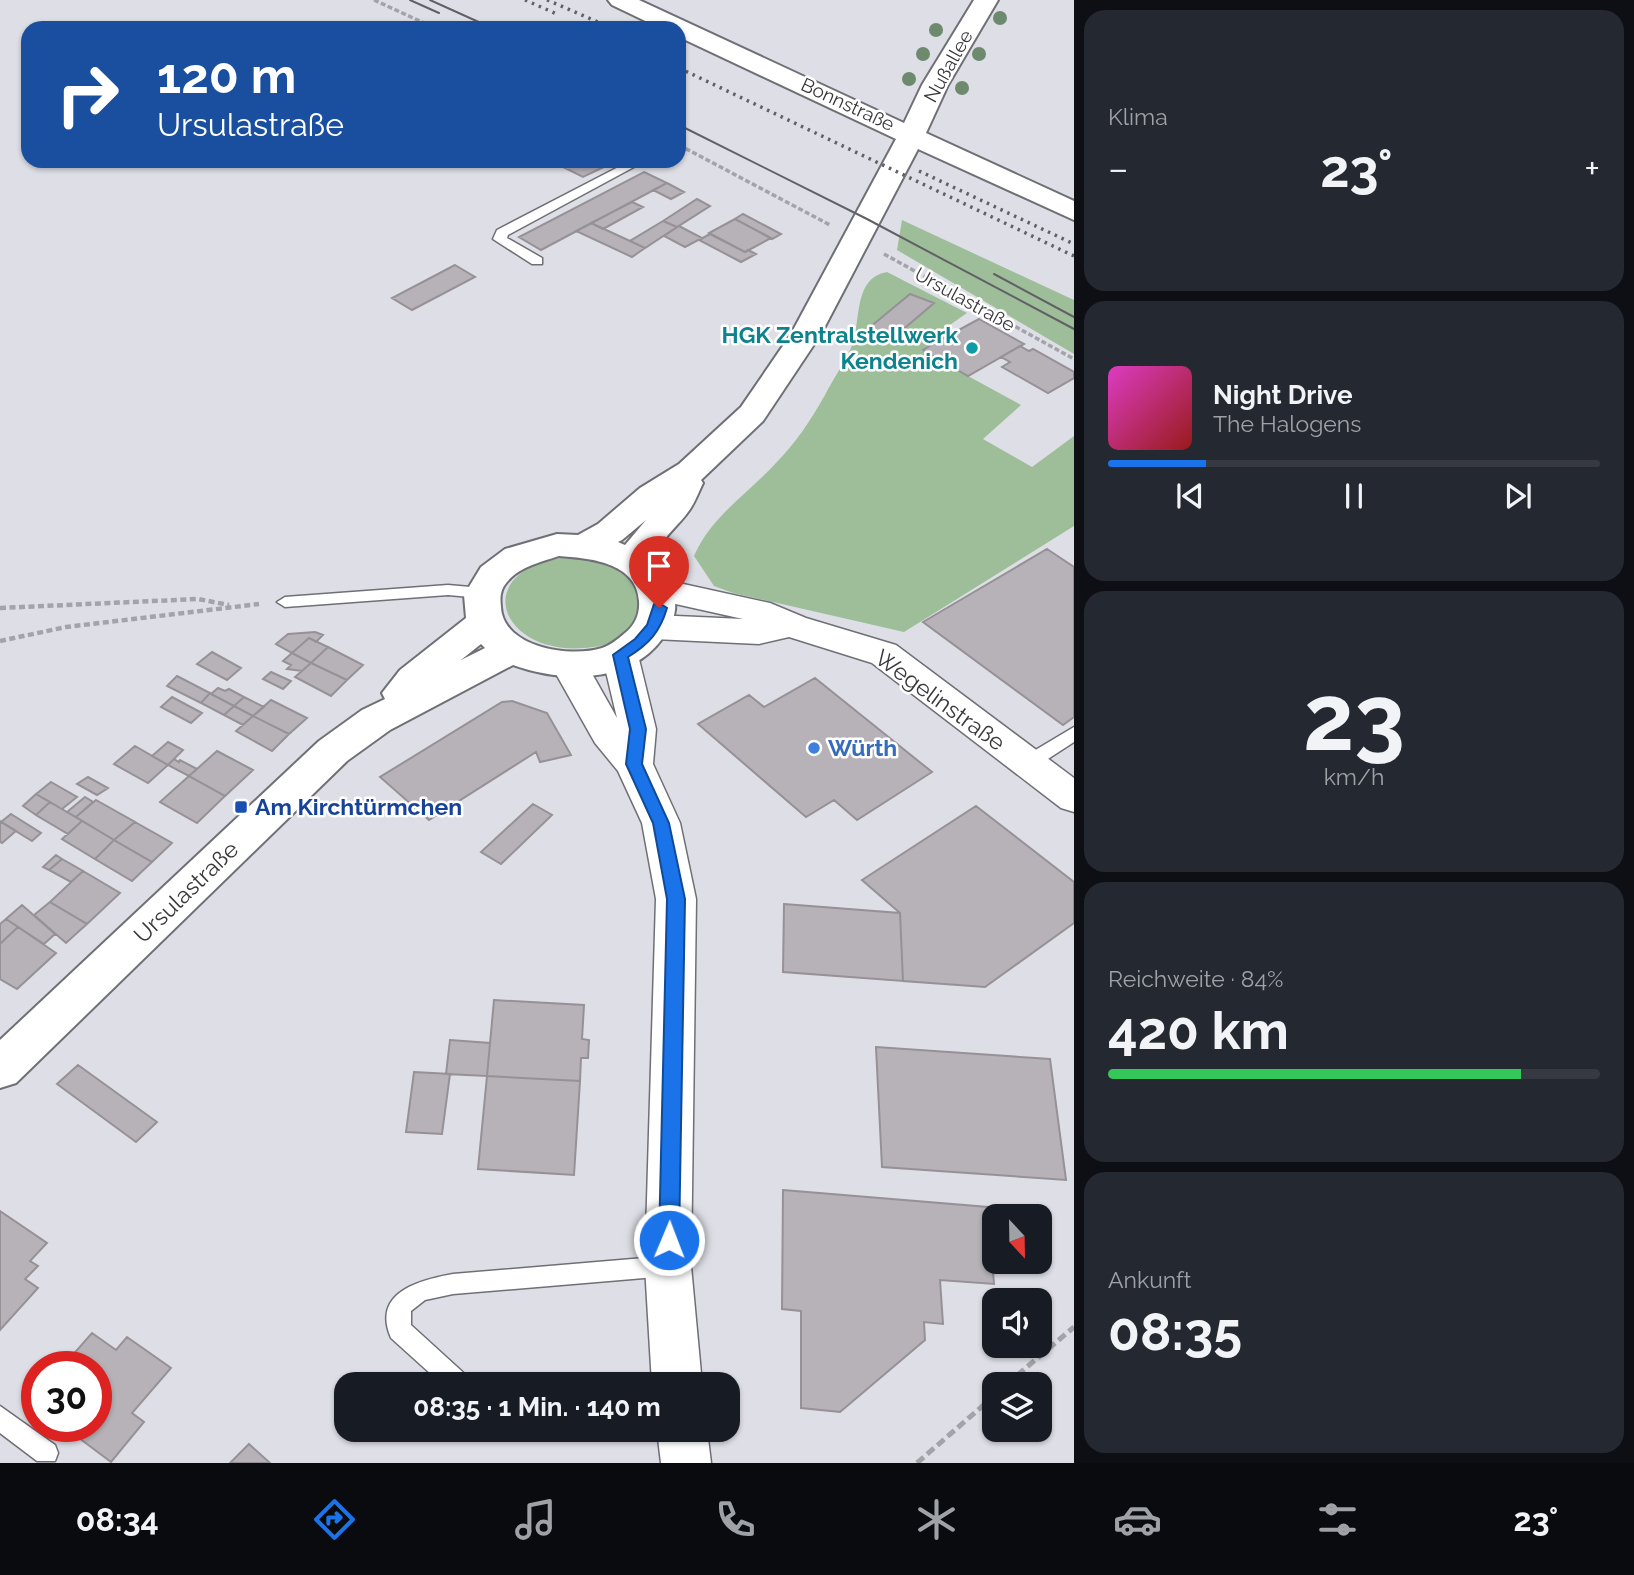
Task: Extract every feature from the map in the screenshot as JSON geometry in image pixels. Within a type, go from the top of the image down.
[{"type":"street","name":"Bonnstraße","points":[[620,0],[666,21]]},
{"type":"street","name":"Nußallee","points":[[912,134],[935,85],[986,0]]},
{"type":"street","name":"Bonnstraße","points":[[686,30],[1074,212]]},
{"type":"street","points":[[833,98],[894,96],[935,85]]},
{"type":"street","name":"Ursulastraße","points":[[584,546],[610,532],[652,496],[691,471],[752,414],[806,334],[912,134]]},
{"type":"street","name":"Ursulastraße","points":[[654,627],[659,608],[640,549],[676,505],[691,471]]},
{"type":"street","name":"Ursulastraße","points":[[376,720],[483,607],[491,575],[508,561],[531,550],[557,545],[584,546],[615,554],[648,578]]},
{"type":"street","name":"Wegelinstraße","points":[[648,578],[758,611],[794,626],[884,654],[1074,798]]},
{"type":"street","points":[[483,607],[494,637],[511,650],[538,661],[569,665],[596,663],[620,655],[640,643],[654,627]]},
{"type":"street","name":"Wegelinstraße","points":[[654,627],[759,632],[794,626]]},
{"type":"street","name":"Ursulastraße","points":[[0,1069],[333,751],[376,720],[511,650]]},
{"type":"street","points":[[620,655],[638,729],[634,764]]},
{"type":"street","points":[[569,665],[608,734],[634,764],[661,823],[676,899],[668,1266],[676,1372]]},
{"type":"street","points":[[683,1442],[686,1463]]},
{"type":"lane","points":[[537,261],[500,239],[502,233],[626,168]]},
{"type":"lane","points":[[285,601],[448,590],[483,607]]},
{"type":"lane","points":[[1028,763],[1074,733]]},
{"type":"lane","points":[[446,1372],[399,1330],[400,1306],[420,1291],[453,1284],[668,1266]]},
{"type":"lane","points":[[0,1418],[46,1453]]},
{"type":"path","points":[[374,0],[420,21]]},
{"type":"path","name":"Ursulastraße","points":[[686,149],[1074,359]]},
{"type":"path","points":[[0,608],[198,599],[233,606]]},
{"type":"path","points":[[0,641],[66,627],[285,601]]},
{"type":"path","points":[[1021,1372],[1074,1326]]},
{"type":"path","points":[[917,1463],[982,1406]]},
{"type":"green space","points":[[902,220],[1074,300],[1074,354],[897,250]]},
{"type":"green space","points":[[887,272],[967,313],[927,341],[968,376],[1021,405],[983,439],[1032,467],[1074,436],[1074,526],[904,632],[733,593],[714,586],[694,556],[719,518],[782,456],[808,423],[851,348],[863,292],[876,276]]},
{"type":"green space","points":[[569,557],[607,562],[623,570],[634,580],[644,606],[633,627],[624,637],[598,646],[561,648],[536,641],[517,628],[507,612],[506,594],[516,578],[536,565]]},
{"type":"building","points":[[565,168],[602,168],[583,177]]},
{"type":"building","points":[[644,172],[667,183],[541,250],[519,237]]},
{"type":"building","points":[[667,183],[684,192],[671,199],[653,190]]},
{"type":"building","points":[[697,199],[710,206],[677,227],[663,221]]},
{"type":"building","points":[[632,202],[643,207],[603,229],[591,223]]},
{"type":"building","points":[[743,214],[781,234],[772,239],[735,219]]},
{"type":"building","points":[[735,219],[771,238],[745,252],[709,233]]},
{"type":"building","points":[[663,221],[677,227],[645,248],[630,241]]},
{"type":"building","points":[[591,223],[645,248],[632,257],[576,231]]},
{"type":"building","points":[[679,226],[702,238],[685,247],[664,236]]},
{"type":"building","points":[[710,234],[745,252],[748,250],[756,254],[741,262],[699,240]]},
{"type":"building","points":[[455,265],[475,277],[412,310],[392,298]]},
{"type":"building","points":[[910,294],[934,303],[893,338],[869,328]]},
{"type":"building","name":"HGK Zentralstellwerk Kendenich","points":[[979,319],[1024,344],[968,376],[923,350],[933,344],[927,340],[937,334],[944,338]]},
{"type":"building","points":[[1020,346],[1029,351],[1033,349],[1074,372],[1074,378],[1048,393],[1002,367],[1010,362],[1001,357]]},
{"type":"building","points":[[1047,549],[1074,567],[1074,717],[1063,725],[923,622]]},
{"type":"building","points":[[315,632],[323,635],[316,642],[309,638],[292,653],[276,644],[288,634]]},
{"type":"building","points":[[309,638],[328,647],[311,663],[292,653]]},
{"type":"building","points":[[328,647],[363,665],[347,680],[311,663]]},
{"type":"building","points":[[212,652],[241,668],[227,680],[197,664]]},
{"type":"building","points":[[292,653],[311,663],[302,671],[287,669],[291,665],[283,661]]},
{"type":"building","points":[[311,663],[347,680],[331,696],[295,677]]},
{"type":"building","points":[[271,672],[291,681],[283,689],[263,679]]},
{"type":"building","points":[[177,676],[210,693],[201,703],[167,686]]},
{"type":"building","name":"Würth","points":[[815,678],[932,772],[857,820],[834,800],[806,817],[698,724],[749,695],[764,707]]},
{"type":"building","points":[[218,688],[225,691],[229,689],[244,697],[234,706],[211,694]]},
{"type":"building","points":[[210,693],[234,706],[224,715],[201,703]]},
{"type":"building","points":[[172,697],[202,713],[191,723],[161,707]]},
{"type":"building","points":[[244,697],[264,707],[253,716],[234,706]]},
{"type":"building","points":[[271,700],[307,718],[289,734],[253,716]]},
{"type":"building","points":[[512,701],[547,713],[571,755],[540,762],[536,752],[429,820],[380,777],[502,702]]},
{"type":"building","points":[[234,706],[253,716],[243,725],[224,715]]},
{"type":"building","points":[[253,716],[289,734],[272,751],[236,731]]},
{"type":"building","points":[[168,742],[183,750],[168,765],[152,756]]},
{"type":"building","points":[[135,746],[168,765],[148,783],[114,764]]},
{"type":"building","points":[[217,751],[253,770],[225,796],[189,776]]},
{"type":"building","points":[[174,759],[197,769],[189,776],[168,765]]},
{"type":"building","points":[[189,776],[225,796],[197,823],[160,802]]},
{"type":"building","points":[[88,777],[108,788],[97,795],[77,784]]},
{"type":"building","points":[[51,782],[77,797],[62,809],[36,794]]},
{"type":"building","points":[[36,794],[50,802],[36,815],[23,806]]},
{"type":"building","points":[[85,797],[93,802],[76,817],[67,812]]},
{"type":"building","points":[[96,800],[135,822],[114,840],[76,817]]},
{"type":"building","points":[[50,802],[82,821],[68,834],[36,815]]},
{"type":"building","points":[[533,804],[552,815],[501,864],[481,852]]},
{"type":"building","points":[[976,806],[1074,882],[1074,923],[985,987],[903,981],[900,913],[862,880]]},
{"type":"building","points":[[11,814],[41,833],[32,841],[1,822]]},
{"type":"building","points":[[0,821],[16,831],[2,843],[0,842]]},
{"type":"building","points":[[82,821],[114,840],[95,859],[62,839]]},
{"type":"building","points":[[135,822],[172,843],[152,862],[114,840]]},
{"type":"building","points":[[114,840],[152,862],[132,881],[95,859]]},
{"type":"building","points":[[56,855],[62,859],[49,870],[43,867]]},
{"type":"building","points":[[62,859],[83,871],[71,882],[49,870]]},
{"type":"building","points":[[83,871],[120,893],[87,924],[50,902]]},
{"type":"building","points":[[50,902],[87,924],[66,943],[34,915]]},
{"type":"building","points":[[784,904],[900,913],[903,981],[783,972]]},
{"type":"building","points":[[22,905],[55,934],[44,944],[6,919]]},
{"type":"building","points":[[6,919],[18,927],[0,944],[0,924]]},
{"type":"building","points":[[18,927],[56,953],[17,989],[0,979],[0,944]]},
{"type":"building","points":[[494,1000],[584,1005],[582,1039],[589,1040],[588,1058],[581,1058],[580,1081],[487,1076]]},
{"type":"building","points":[[450,1040],[490,1043],[487,1076],[446,1074]]},
{"type":"building","points":[[876,1047],[1050,1059],[1066,1180],[882,1167]]},
{"type":"building","points":[[78,1065],[157,1122],[136,1142],[57,1084]]},
{"type":"building","points":[[414,1072],[450,1074],[442,1134],[406,1132]]},
{"type":"building","points":[[487,1076],[580,1081],[574,1175],[478,1169]]},
{"type":"building","points":[[783,1190],[982,1207],[982,1274],[993,1274],[994,1284],[940,1280],[943,1324],[924,1322],[925,1340],[840,1412],[801,1408],[801,1311],[782,1309]]},
{"type":"building","points":[[0,1211],[47,1243],[30,1261],[38,1266],[25,1279],[38,1288],[0,1330]]},
{"type":"building","points":[[92,1333],[116,1350],[127,1337],[171,1368],[132,1413],[144,1422],[111,1462],[84,1442],[112,1442],[112,1351],[76,1351]]},
{"type":"building","points":[[249,1444],[270,1463],[230,1463]]},
{"type":"tram line","points":[[410,0],[439,13]]},
{"type":"tram line","points":[[430,0],[476,21]]},
{"type":"tram line","points":[[686,128],[867,219],[1074,329]]},
{"type":"tram line","points":[[994,274],[1074,317]]},
{"type":"railway","points":[[525,0],[557,14]]},
{"type":"railway","points":[[547,0],[596,21]]},
{"type":"railway","points":[[686,71],[1074,256]]},
{"type":"railway","points":[[919,171],[1074,244]]},
{"type":"place","name":"HGK Zentralstellwerk Kendenich","points":[[972,348]]},
{"type":"place","name":"Würth","points":[[814,748]]},
{"type":"place","name":"Am Kirchtürmchen","points":[[241,807]]},
{"type":"route","points":[[659,608],[654,627],[640,643],[620,655],[638,729],[634,764],[661,823],[676,899],[669,1240]]}]
